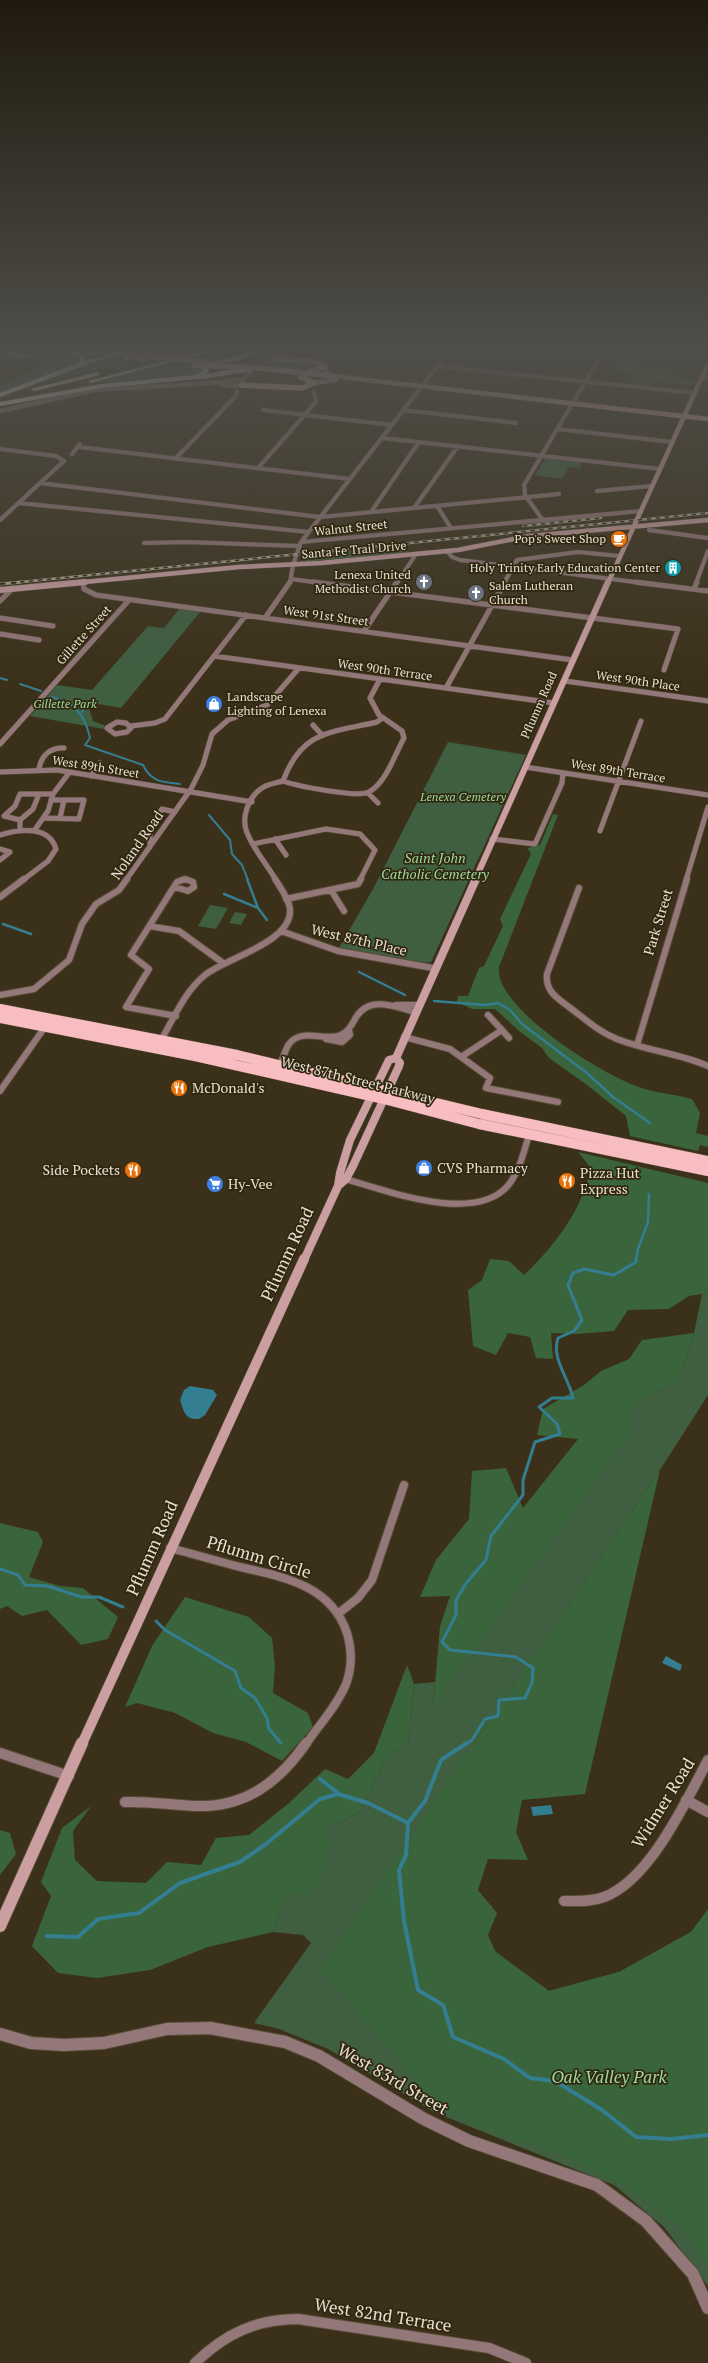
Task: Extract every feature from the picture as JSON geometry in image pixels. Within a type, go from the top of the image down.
[{"type":"main road","name":"Pflumm Road","points":[[396,1058],[433,968],[565,681],[591,618],[664,460]]},
{"type":"main road","name":"Santa Fe Trail Drive","points":[[0,590],[239,567],[293,565],[447,551],[529,536],[708,520]]},
{"type":"main road","name":"West 87th Street Parkway","points":[[0,1009],[161,1040],[279,1066],[373,1092]]},
{"type":"main road","name":"West 87th Street Parkway","points":[[0,1018],[195,1056],[708,1161]]},
{"type":"main road","points":[[396,1058],[400,1063],[386,1095],[346,1179],[338,1182],[342,1161],[373,1092],[389,1060],[396,1058]]},
{"type":"main road","name":"West 87th Street Parkway","points":[[386,1095],[448,1117],[708,1171]]},
{"type":"main road","points":[[529,1135],[543,1131],[603,1144],[620,1143]]},
{"type":"main road","name":"Pflumm Road","points":[[0,1926],[69,1776],[170,1548],[338,1182]]},
{"type":"street","points":[[0,520],[63,460]]},
{"type":"street","points":[[187,460],[350,479]]},
{"type":"street","points":[[258,468],[265,460]]},
{"type":"street","points":[[265,618],[286,591],[291,579],[293,565],[300,544],[365,460]]},
{"type":"street","points":[[371,512],[370,510],[406,460]]},
{"type":"street","points":[[414,508],[448,460]]},
{"type":"street","points":[[538,460],[524,485],[527,498],[542,520]]},
{"type":"street","points":[[580,460],[660,469]]},
{"type":"street","points":[[40,483],[320,517],[559,494]]},
{"type":"street","points":[[596,491],[652,486]]},
{"type":"street","points":[[19,503],[308,532]]},
{"type":"street","points":[[437,506],[451,528]]},
{"type":"street","name":"Walnut Street","points":[[144,543],[186,542],[300,544],[641,510]]},
{"type":"street","points":[[649,530],[708,538]]},
{"type":"street","points":[[447,551],[452,557],[460,560],[708,591]]},
{"type":"street","points":[[694,589],[708,551]]},
{"type":"street","points":[[446,688],[468,645],[513,567],[520,558],[578,552],[620,556]]},
{"type":"street","points":[[364,631],[416,554]]},
{"type":"street","points":[[291,579],[678,629],[664,670]]},
{"type":"street","name":"West 91st Street","points":[[83,583],[84,589],[91,594],[129,600],[573,660]]},
{"type":"street","points":[[0,601],[12,589]]},
{"type":"street","name":"Gillette Street","points":[[0,744],[48,690],[55,686],[54,684],[129,600]]},
{"type":"street","points":[[131,726],[155,723],[165,719],[246,615]]},
{"type":"street","points":[[0,618],[53,626]]},
{"type":"street","points":[[0,634],[39,640]]},
{"type":"street","name":"West 90th Terrace","points":[[214,656],[554,703]]},
{"type":"street","name":"Noland Road","points":[[0,995],[34,990],[68,960],[82,924],[96,904],[120,890],[189,792],[200,771],[208,744],[214,731],[228,720],[267,705],[299,668]]},
{"type":"street","points":[[161,1040],[197,983],[223,963],[266,942],[281,931],[290,915],[290,908],[286,899],[253,844],[244,824],[244,817],[252,802],[262,789],[283,781],[294,785],[343,793],[368,793],[380,783],[404,738],[402,731],[382,718],[370,698],[380,679]]},
{"type":"street","name":"West 90th Place","points":[[565,681],[708,702]]},
{"type":"street","points":[[283,781],[283,776],[303,745],[322,735],[377,722],[382,718]]},
{"type":"street","points":[[600,831],[641,721]]},
{"type":"street","points":[[313,725],[322,735]]},
{"type":"street","points":[[39,769],[40,763],[51,749],[57,747],[64,748]]},
{"type":"street","points":[[91,776],[100,763]]},
{"type":"street","name":"West 89th Terrace","points":[[525,768],[708,795]]},
{"type":"street","name":"West 89th Street","points":[[0,772],[39,769],[69,772],[252,802]]},
{"type":"street","points":[[34,831],[44,818],[52,797],[69,772]]},
{"type":"street","points":[[492,839],[528,845],[535,844],[562,783],[564,773]]},
{"type":"street","points":[[368,793],[378,804]]},
{"type":"street","points":[[20,820],[4,816],[15,806],[20,794],[39,794],[64,800],[84,800],[79,819],[44,818]]},
{"type":"street","points":[[20,830],[20,820],[33,809],[39,794]]},
{"type":"street","points":[[60,818],[64,800]]},
{"type":"street","name":"Park Street","points":[[637,1045],[708,807]]},
{"type":"street","points":[[150,847],[150,827],[162,809],[175,812]]},
{"type":"street","points":[[253,844],[326,829],[360,834],[375,850],[358,884],[286,899]]},
{"type":"street","points":[[0,835],[20,830],[34,831],[48,836],[56,846],[55,851],[48,861],[0,897]]},
{"type":"street","points":[[275,839],[286,855]]},
{"type":"street","points":[[0,849],[10,852],[0,860]]},
{"type":"street","points":[[175,887],[131,955],[150,969],[126,1007],[176,1016]]},
{"type":"street","points":[[579,888],[546,979],[547,986],[552,995],[605,1034],[637,1045],[689,1058],[708,1066]]},
{"type":"street","points":[[331,890],[344,911]]},
{"type":"street","points":[[149,926],[179,931],[223,963]]},
{"type":"street","name":"West 87th Place","points":[[281,931],[338,951],[433,968]]},
{"type":"street","points":[[279,1066],[290,1043],[296,1038],[304,1035],[324,1038],[342,1035],[349,1030],[360,1009],[368,1005],[416,1008]]},
{"type":"street","points":[[488,1015],[509,1038]]},
{"type":"street","points":[[0,1091],[51,1019]]},
{"type":"street","points":[[461,1056],[482,1044],[484,1039],[502,1030]]},
{"type":"street","points":[[404,1037],[450,1049],[490,1078],[486,1088],[558,1102]]},
{"type":"street","points":[[346,1179],[418,1202],[440,1205],[482,1200],[501,1193],[509,1184],[529,1135]]},
{"type":"street","points":[[339,1614],[358,1598],[372,1580],[404,1485]]},
{"type":"street","name":"Pflumm Circle","points":[[125,1802],[145,1800],[193,1806],[214,1806],[235,1802],[267,1788],[279,1778],[334,1705],[348,1678],[351,1660],[347,1632],[339,1614],[326,1600],[299,1582],[170,1548]]},
{"type":"street","points":[[0,1753],[69,1776]]},
{"type":"street","name":"Widmer Road","points":[[564,1901],[583,1901],[608,1896],[635,1873],[656,1850],[708,1760]]},
{"type":"street","points":[[686,1800],[708,1812]]},
{"type":"street","name":"West 83rd Street","points":[[0,2034],[31,2043],[64,2045],[104,2042],[167,2029],[210,2028],[285,2042],[319,2056],[424,2119],[469,2141],[597,2185],[646,2221],[692,2274],[708,2308]]},
{"type":"street","name":"West 82nd Terrace","points":[[196,2363],[214,2345],[234,2331],[256,2322],[280,2318],[298,2319],[489,2348],[526,2363]]},
{"type":"green space","points":[[545,460],[582,462],[580,468],[569,467],[562,479],[535,475]]},
{"type":"green space","points":[[403,546],[408,553],[307,562],[302,558],[303,555]]},
{"type":"green space","name":"Gillette Park","points":[[180,608],[201,611],[121,708],[93,703],[89,708],[93,721],[104,725],[104,729],[30,716],[57,685],[92,690],[148,626],[164,628]]},
{"type":"green space","points":[[448,742],[526,755],[431,962],[424,963],[339,948],[373,889]]},
{"type":"green space","points":[[553,814],[558,815],[499,967],[502,983],[513,1001],[531,1019],[552,1037],[576,1054],[599,1068],[636,1086],[656,1092],[692,1099],[700,1113],[696,1133],[708,1136],[708,1147],[700,1145],[698,1151],[630,1136],[626,1116],[587,1085],[549,1058],[542,1048],[519,1031],[495,1009],[472,1009],[457,1002],[458,996],[468,996],[479,968],[484,966],[503,926],[500,919],[531,854],[527,848],[540,845]]},
{"type":"green space","points":[[210,905],[228,908],[216,929],[198,926]]},
{"type":"green space","points":[[235,912],[247,914],[241,925],[229,923]]},
{"type":"green space","points":[[578,1152],[708,1183],[708,1293],[689,1296],[669,1309],[628,1310],[614,1331],[577,1334],[551,1333],[553,1359],[536,1358],[530,1337],[508,1333],[496,1355],[473,1346],[468,1290],[482,1280],[490,1259],[509,1261],[524,1275],[556,1240],[575,1212],[587,1182],[590,1167]]},
{"type":"green space","name":"Oak Valley Park","points":[[708,1293],[708,1395],[660,1470],[387,1872],[549,1991],[619,1972],[691,1932],[708,1909],[708,2286],[664,2227],[614,2185],[434,2112],[328,2049],[279,2029],[254,2023],[311,1943],[303,1935],[273,1932],[286,1893],[308,1894],[325,1828],[359,1813],[386,1759],[408,1741],[414,1684],[435,1682],[433,1706],[629,1409],[680,1378],[694,1333],[702,1294]]},
{"type":"green space","points":[[694,1333],[680,1378],[629,1409],[632,1430],[433,1707],[440,1626],[450,1596],[420,1597],[436,1560],[469,1519],[472,1471],[506,1468],[523,1508],[578,1439],[537,1435],[543,1409],[584,1385],[601,1371],[629,1359],[642,1340]]},
{"type":"green space","name":"Oak Valley Park","points":[[660,1470],[585,1794],[522,1800],[516,1832],[528,1860],[488,1859],[478,1890],[497,1913],[488,1935],[496,1953],[549,1991],[619,1972],[691,1932],[708,1910],[708,2270],[689,2235],[629,2188],[558,2153],[482,2129],[436,2106],[366,2021],[320,1970]]},
{"type":"green space","points":[[0,1523],[38,1532],[43,1542],[29,1577],[60,1586],[83,1588],[118,1617],[108,1639],[81,1645],[47,1610],[22,1616],[7,1606],[0,1609]]},
{"type":"green space","points":[[185,1597],[249,1617],[272,1638],[275,1666],[273,1693],[308,1713],[313,1727],[282,1761],[246,1742],[213,1733],[175,1713],[137,1703],[125,1707],[152,1646]]},
{"type":"green space","points":[[407,1665],[414,1684],[408,1741],[386,1759],[359,1813],[325,1828],[331,1842],[319,1883],[308,1894],[286,1894],[273,1932],[208,1947],[150,1970],[97,1978],[58,1973],[32,1946],[51,1896],[41,1882],[62,1828],[91,1806],[73,1831],[75,1860],[97,1881],[146,1883],[167,1862],[201,1865],[216,1838],[249,1835],[289,1803],[325,1769],[348,1779],[374,1753]]},
{"type":"green space","points":[[0,1830],[10,1833],[16,1854],[0,1875]]},
{"type":"water","points":[[190,1386],[213,1390],[217,1395],[205,1415],[199,1419],[188,1417],[184,1412],[180,1400],[184,1390]]},
{"type":"water","points":[[666,1656],[682,1665],[680,1671],[662,1663]]},
{"type":"water","points":[[551,1805],[553,1814],[533,1816],[531,1807]]},
{"type":"waterway","points":[[0,678],[7,680]]},
{"type":"waterway","points":[[20,684],[41,691]]},
{"type":"waterway","points":[[52,697],[67,703],[78,711],[85,723],[90,738],[85,745],[143,765],[146,771],[158,780],[180,784]]},
{"type":"waterway","points":[[82,712],[85,705]]},
{"type":"waterway","points":[[209,815],[230,840],[232,854],[242,865],[248,880]]},
{"type":"waterway","points":[[247,879],[258,908]]},
{"type":"waterway","points":[[224,894],[258,908]]},
{"type":"waterway","points":[[258,908],[267,920]]},
{"type":"waterway","points":[[3,924],[31,934]]},
{"type":"waterway","points":[[359,972],[405,995]]},
{"type":"waterway","points":[[434,1001],[485,1005],[498,1003],[510,1010],[522,1024],[587,1073],[613,1097],[650,1123]]},
{"type":"waterway","points":[[636,1260],[638,1249],[648,1222],[649,1194]]},
{"type":"waterway","points":[[465,1744],[472,1740],[485,1719],[498,1716],[499,1700],[525,1698],[532,1683],[533,1668],[516,1657],[450,1650],[442,1642],[456,1615],[456,1600],[467,1582],[486,1560],[491,1536],[523,1495],[523,1480],[535,1442],[560,1434],[557,1424],[539,1407],[552,1398],[573,1398],[561,1368],[556,1346],[558,1338],[574,1331],[582,1320],[568,1285],[573,1273],[584,1269],[614,1275],[636,1262],[636,1260]]},
{"type":"waterway","points":[[0,1569],[18,1575],[25,1585],[48,1586],[81,1597],[99,1597],[123,1607]]},
{"type":"waterway","points":[[156,1621],[165,1630],[235,1671],[241,1688],[255,1698],[267,1718],[269,1729],[281,1743]]},
{"type":"waterway","points":[[408,1823],[425,1801],[441,1760],[467,1743]]},
{"type":"waterway","points":[[320,1779],[338,1793]]},
{"type":"waterway","points":[[47,1936],[78,1937],[98,1919],[139,1913],[180,1883],[240,1862],[266,1844],[320,1799],[338,1794],[368,1803],[408,1823]]},
{"type":"waterway","points":[[408,1823],[406,1855],[399,1870],[404,1921],[418,1990],[443,2005],[453,2037],[504,2059],[530,2078],[555,2081],[602,2110],[636,2137],[671,2139],[708,2135]]},
{"type":"railway","points":[[20,582],[708,513]]},
{"type":"railway","points":[[523,526],[601,518]]},
{"type":"railway","points":[[0,584],[20,582]]},
{"type":"railway","points":[[11,583],[20,582]]},
{"type":"place","name":"Pop's Sweet Shop","points":[[619,539]]},
{"type":"place","name":"Holy Trinity Early Education Center","points":[[673,568]]},
{"type":"place","name":"Lenexa United Methodist Church","points":[[424,582]]},
{"type":"place","name":"Salem Lutheran Church","points":[[476,593]]},
{"type":"place","name":"Landscape Lighting of Lenexa","points":[[214,704]]},
{"type":"place","name":"McDonald's","points":[[179,1088]]},
{"type":"place","name":"CVS Pharmacy","points":[[424,1168]]},
{"type":"place","name":"Side Pockets","points":[[133,1170]]},
{"type":"place","name":"Pizza Hut Express","points":[[567,1181]]},
{"type":"place","name":"Hy-Vee","points":[[215,1184]]},
{"type":"park label","name":"Lenexa Cemetery","points":[[463,797]]},
{"type":"park label","name":"Saint John Catholic Cemetery","points":[[435,866]]}]
